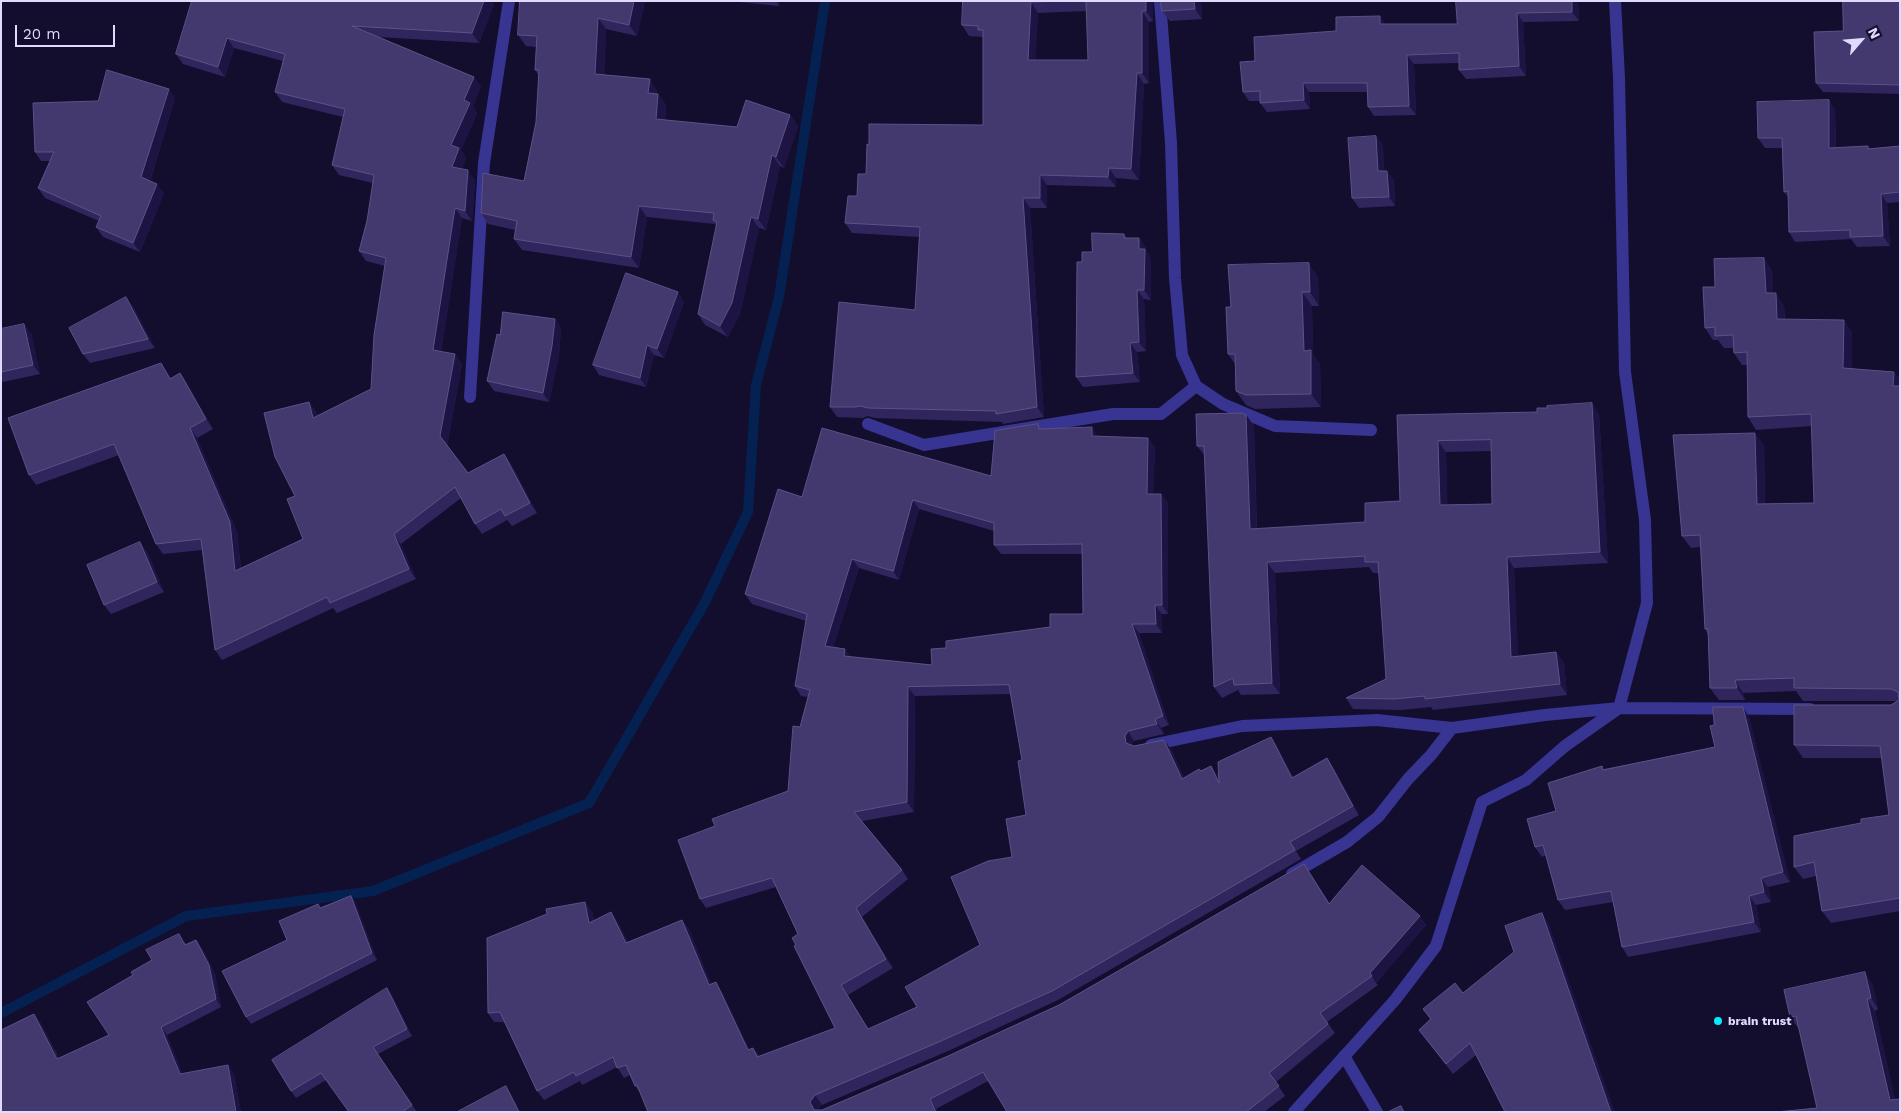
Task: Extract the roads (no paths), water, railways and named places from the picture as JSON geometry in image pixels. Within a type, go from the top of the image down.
[{"type":"street","points":[[470,397],[484,163],[509,1]]},
{"type":"street","points":[[1160,1],[1171,143],[1176,278],[1182,355],[1196,386],[1223,404],[1275,426],[1371,430]]},
{"type":"street","points":[[1294,1112],[1395,1000],[1436,946],[1482,802],[1526,780],[1565,746],[1619,708],[1647,603],[1645,520],[1625,372],[1619,78],[1615,1]]},
{"type":"street","points":[[868,424],[924,444],[1113,414],[1161,414],[1196,386]]},
{"type":"street","points":[[1139,747],[1242,726],[1377,720],[1452,728],[1545,714],[1619,708],[1822,709]]},
{"type":"street","points":[[1279,882],[1346,842],[1378,817],[1452,728]]},
{"type":"street","points":[[1344,1056],[1377,1112]]},
{"type":"waterway","points":[[1,1013],[186,916],[373,891],[589,803],[704,604],[748,512],[756,385],[779,297],[825,1]]},
{"type":"place","name":"brain trust","points":[[1718,1021]]}]
